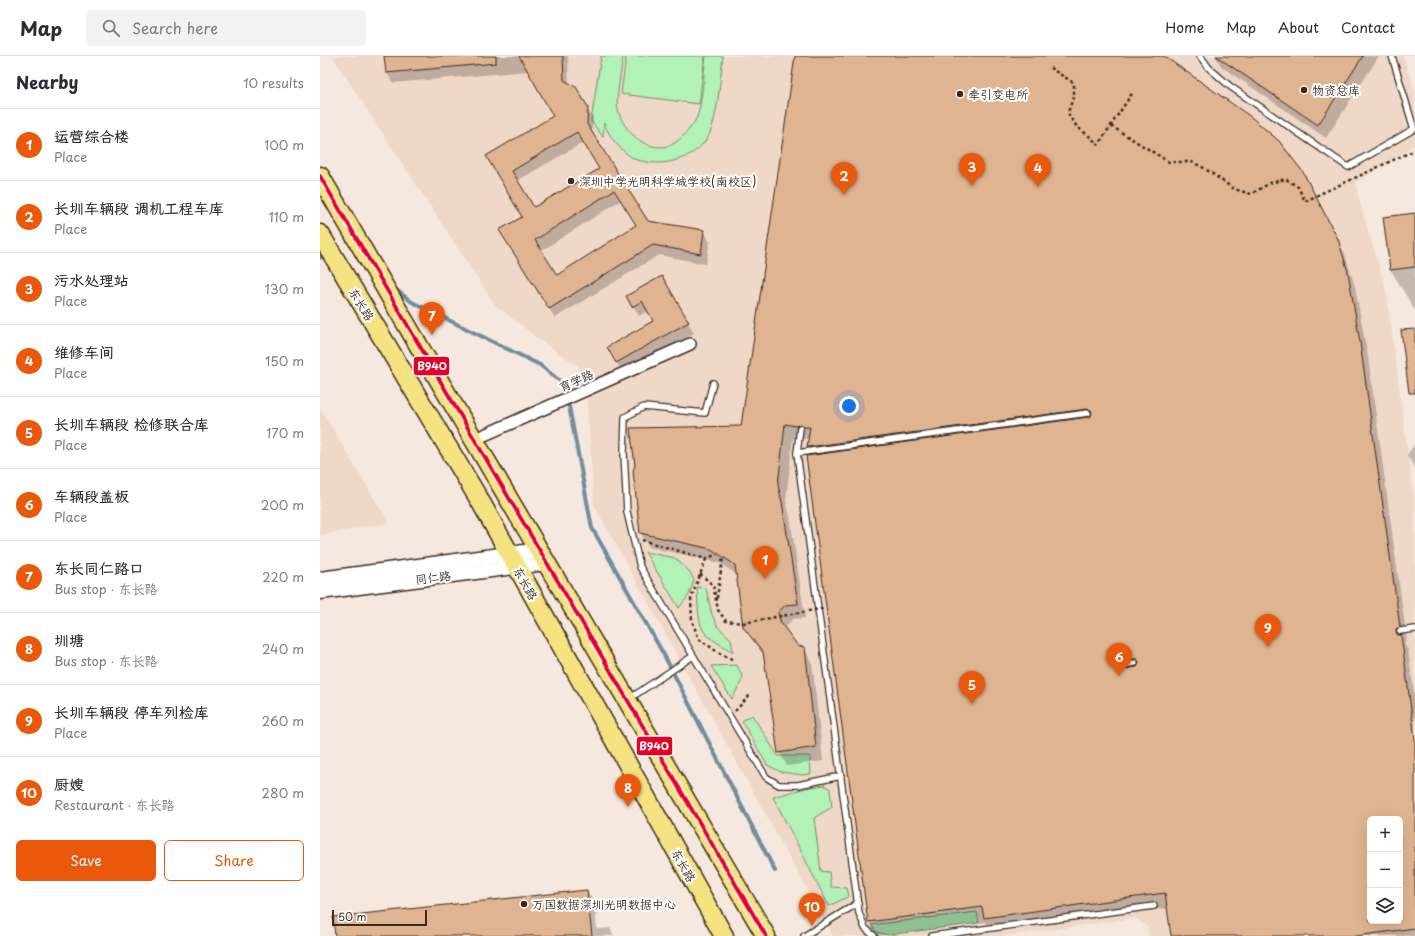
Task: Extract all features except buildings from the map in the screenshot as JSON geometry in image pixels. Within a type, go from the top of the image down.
[{"type":"main road","points":[[320,176],[766,936]]},
{"type":"main road","name":"东长路","points":[[320,234],[474,492],[724,936]]},
{"type":"street","name":"育学路","points":[[474,440],[690,344]]},
{"type":"street","name":"同仁路","points":[[320,579],[390,576],[542,556]]},
{"type":"street","name":"同仁路","points":[[320,592],[390,576]]},
{"type":"lane","points":[[1200,56],[1209,68],[1231,87],[1348,166],[1414,129],[1392,56]]},
{"type":"lane","points":[[713,383],[705,413],[644,407],[625,417],[624,453],[627,512],[640,567],[766,777],[779,785],[798,785],[841,776]]},
{"type":"lane","points":[[797,453],[1088,413]]},
{"type":"lane","points":[[800,428],[797,453],[859,913],[865,928],[874,936]]},
{"type":"lane","points":[[1400,631],[1415,629]]},
{"type":"lane","points":[[627,701],[693,656]]},
{"type":"lane","points":[[1122,665],[1135,663]]},
{"type":"lane","points":[[804,936],[858,903]]},
{"type":"lane","points":[[932,936],[1154,906]]},
{"type":"path","points":[[1050,68],[1074,83],[1074,96],[1068,112],[1072,121],[1079,130],[1091,136],[1098,145],[1133,92]]},
{"type":"path","points":[[1111,126],[1169,162],[1192,162],[1204,168],[1234,189],[1251,194],[1270,183],[1286,180],[1298,187],[1305,201],[1415,150]]},
{"type":"path","points":[[644,540],[706,559],[717,554]]},
{"type":"path","points":[[716,602],[723,557]]},
{"type":"path","points":[[706,559],[691,598],[692,621],[699,639],[719,653],[732,659]]},
{"type":"path","points":[[700,574],[713,585],[718,610],[726,621],[743,623],[825,608]]},
{"type":"path","points":[[729,716],[751,694]]},
{"type":"shaded area","points":[[332,56],[1403,56],[1415,90],[1415,145],[1356,182],[1358,197],[1386,289],[1415,507],[1415,936],[1149,936],[1148,927],[1135,918],[1006,936],[833,936],[594,505],[587,401],[578,366],[540,340],[495,305]]},
{"type":"shaded area","points":[[320,408],[389,523],[320,535]]},
{"type":"green space","points":[[601,56],[623,56],[617,99],[618,110],[621,118],[636,138],[643,143],[659,147],[668,146],[676,142],[691,127],[696,119],[700,106],[706,56],[723,56],[714,120],[708,137],[703,144],[689,155],[673,161],[655,163],[638,160],[630,156],[612,139],[604,123],[603,137],[591,121]]},
{"type":"green space","points":[[626,56],[705,56],[699,104],[621,94]]},
{"type":"green space","points":[[645,552],[675,558],[690,572],[694,580],[689,595],[679,608]]},
{"type":"green space","points":[[697,587],[706,588],[712,615],[718,627],[731,639],[733,652],[712,639],[703,630],[699,615]]},
{"type":"green space","points":[[737,665],[743,678],[732,699],[711,666]]},
{"type":"green space","points":[[752,715],[778,756],[810,756],[811,774],[802,775],[781,772],[767,765],[742,721]]},
{"type":"green space","points":[[824,785],[830,789],[832,807],[814,818],[821,871],[829,872],[831,887],[847,888],[849,896],[829,906],[773,797],[806,788]]},
{"type":"green space","points":[[977,912],[979,923],[888,935],[877,932],[871,925]]},
{"type":"waterway","points":[[320,257],[326,258]]},
{"type":"waterway","points":[[394,288],[412,302],[540,365],[565,385],[592,528],[664,655],[775,871]]},
{"type":"transit line","name":"B940","points":[[320,176],[766,936]]},
{"type":"place","name":"物资总库","points":[[1304,90]]},
{"type":"place","name":"牵引变电所","points":[[960,94]]},
{"type":"place","name":"深圳中学光明科学城学校(南校区)","points":[[571,181]]},
{"type":"place","name":"污水处理站","points":[[972,186]]},
{"type":"place","name":"维修车间","points":[[1038,187]]},
{"type":"place","name":"长圳车辆段 调机工程车库","points":[[844,195]]},
{"type":"place","name":"东长同仁路口","points":[[432,335]]},
{"type":"place","name":"运营综合楼","points":[[765,579]]},
{"type":"place","name":"长圳车辆段 停车列检库","points":[[1268,647]]},
{"type":"place","name":"车辆段盖板","points":[[1119,676]]},
{"type":"place","name":"长圳车辆段 检修联合库","points":[[972,704]]},
{"type":"place","name":"圳塘","points":[[628,807]]},
{"type":"place","name":"万国数据深圳光明数据中心","points":[[524,904]]},
{"type":"place","name":"厨嫂","points":[[812,926]]}]
